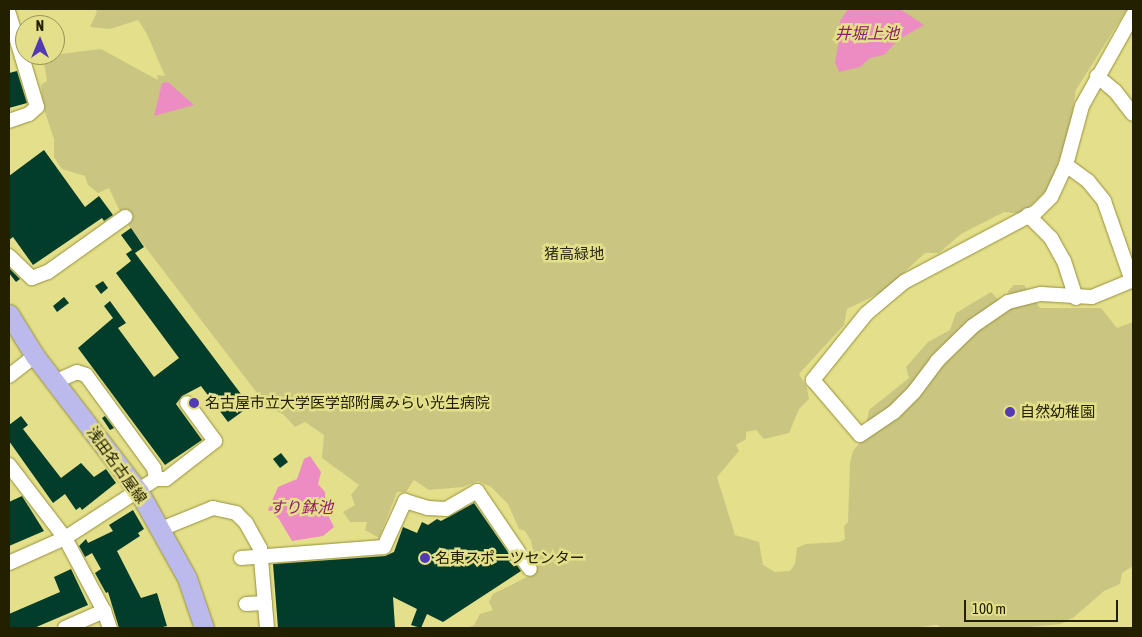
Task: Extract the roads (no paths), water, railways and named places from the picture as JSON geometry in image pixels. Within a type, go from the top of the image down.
[{"type":"main road","name":"浅田名古屋線","points":[[9,314],[35,356],[139,492],[187,578],[204,628]]},
{"type":"street","points":[[9,14],[36,107],[29,114],[9,122]]},
{"type":"street","points":[[1066,165],[1088,180],[1104,201],[1132,280],[1103,294],[1076,298],[1026,296],[994,310],[946,351],[914,392],[894,412],[860,435],[813,380],[866,314],[904,282],[1028,215],[1051,197],[1066,165],[1082,106],[1097,76],[1133,15]]},
{"type":"street","points":[[1097,76],[1115,91],[1133,114]]},
{"type":"street","points":[[1028,215],[1051,238],[1064,261],[1076,298]]},
{"type":"street","points":[[9,256],[32,278],[48,272],[125,217]]},
{"type":"street","points":[[9,376],[35,356]]},
{"type":"street","points":[[55,382],[77,372],[86,375],[154,468],[156,479]]},
{"type":"street","points":[[9,563],[65,538],[139,492],[156,479],[166,479],[215,441],[187,403]]},
{"type":"street","points":[[11,472],[65,538],[104,611],[110,628]]},
{"type":"street","points":[[241,558],[260,558],[384,546],[405,501],[428,508],[446,509],[478,491],[530,569]]},
{"type":"street","points":[[161,529],[202,511],[225,509],[246,522],[256,539],[260,558],[267,628]]},
{"type":"street","points":[[246,604],[265,604]]},
{"type":"street","points":[[65,628],[104,611]]},
{"type":"water","name":"井堀上池","points":[[848,9],[900,9],[924,25],[898,40],[884,55],[870,58],[860,67],[839,72],[835,62],[841,30],[840,21]]},
{"type":"water","points":[[168,82],[194,105],[154,116],[162,83]]},
{"type":"water","name":"すり鉢池","points":[[310,456],[321,472],[318,484],[325,492],[326,511],[334,527],[323,536],[292,541],[279,519],[268,510],[278,487],[297,479],[304,459]]},
{"type":"place","name":"名古屋市立大学医学部附属みらい光生病院","points":[[194,403]]},
{"type":"place","name":"自然幼稚園","points":[[1010,412]]},
{"type":"place","name":"名東スポーツセンター","points":[[425,558]]},
{"type":"park label","name":"猪高緑地","points":[[574,254]]}]
